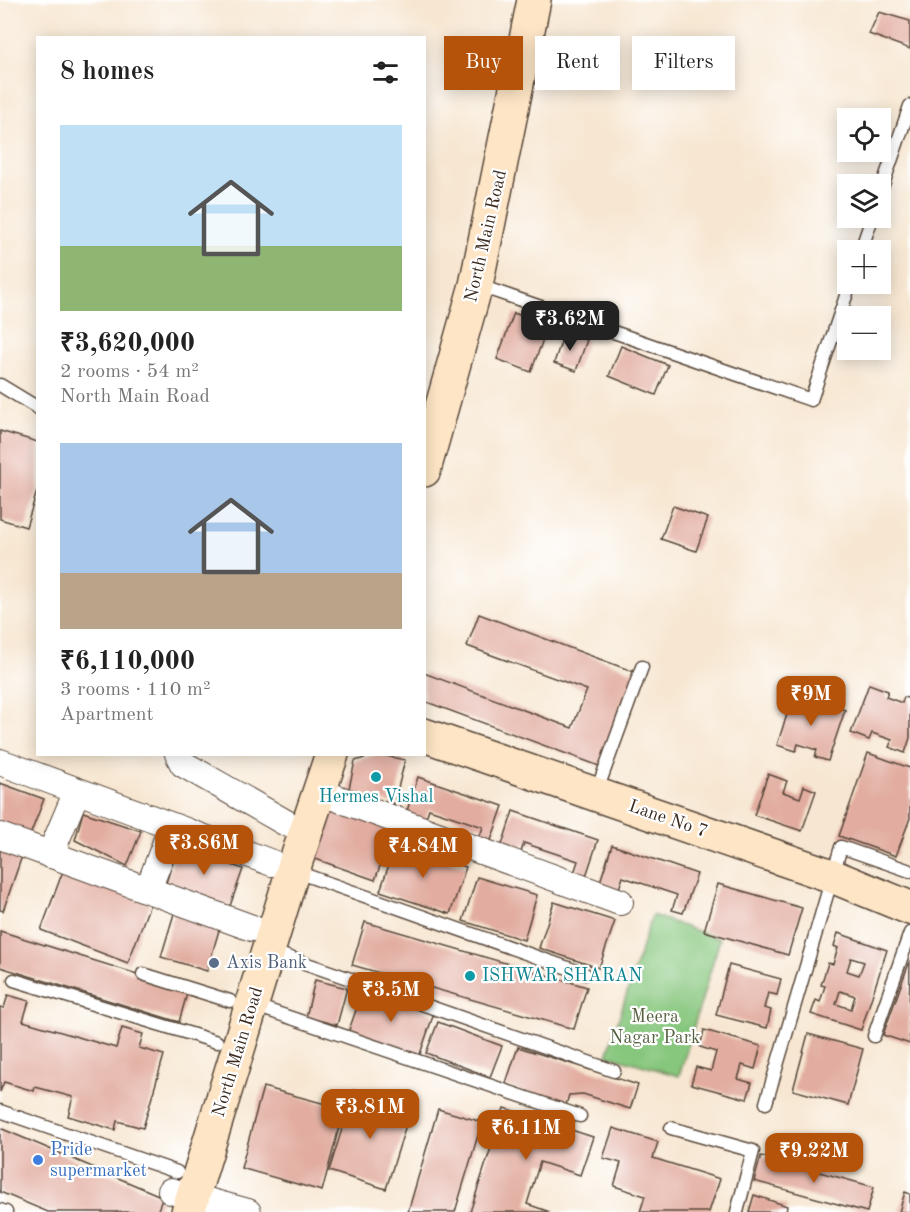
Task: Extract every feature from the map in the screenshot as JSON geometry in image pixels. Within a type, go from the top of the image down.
[{"type":"main road","name":"North Main Road","points":[[426,379],[454,279],[511,0]]},
{"type":"main road","name":"North Main Road","points":[[426,463],[476,285],[534,0]]},
{"type":"main road","name":"Lane No 7","points":[[426,736],[832,876],[910,908]]},
{"type":"main road","name":"North Main Road","points":[[282,867],[286,823],[308,756]]},
{"type":"main road","name":"North Main Road","points":[[179,1197],[282,867],[320,792],[331,756]]},
{"type":"main road","name":"North Main Road","points":[[179,1197],[217,1042],[241,1003]]},
{"type":"street","points":[[179,756],[183,764],[286,823]]},
{"type":"street","points":[[0,762],[282,867]]},
{"type":"street","points":[[50,855],[77,791]]},
{"type":"street","points":[[320,792],[620,902]]},
{"type":"street","points":[[148,890],[172,826]]},
{"type":"street","points":[[0,837],[148,890],[260,939]]},
{"type":"street","points":[[179,1197],[248,1212]]},
{"type":"lane","points":[[887,174],[910,106]]},
{"type":"lane","points":[[476,285],[811,400],[847,294]]},
{"type":"lane","points":[[0,386],[36,407]]},
{"type":"lane","points":[[596,794],[642,668]]},
{"type":"lane","points":[[766,1103],[841,847],[910,871]]},
{"type":"lane","points":[[282,867],[585,974]]},
{"type":"lane","points":[[874,1036],[910,933]]},
{"type":"lane","points":[[260,939],[614,1071]]},
{"type":"lane","points":[[143,974],[241,1003],[580,1116]]},
{"type":"lane","points":[[14,980],[217,1042]]},
{"type":"lane","points":[[0,1111],[179,1197]]},
{"type":"lane","points":[[671,1128],[753,1151],[737,1212]]},
{"type":"lane","points":[[0,1210],[6,1212]]},
{"type":"green space","name":"Meera Nagar Park","points":[[652,915],[720,939],[679,1076],[607,1055]]},
{"type":"building","points":[[879,12],[910,21],[910,49],[869,34]]},
{"type":"building","points":[[514,313],[548,326],[531,372],[497,359]]},
{"type":"building","points":[[564,333],[587,340],[576,371],[554,363]]},
{"type":"building","points":[[621,346],[668,365],[656,395],[609,376]]},
{"type":"building","points":[[0,431],[36,441],[36,494],[26,527],[0,519]]},
{"type":"building","points":[[673,506],[708,518],[696,551],[661,539]]},
{"type":"building","points":[[479,614],[637,673],[602,767],[426,702],[426,674],[572,728],[587,690],[467,646]]},
{"type":"building","points":[[869,684],[888,691],[886,697],[902,703],[904,697],[910,699],[910,738],[905,753],[889,747],[892,740],[872,733],[869,740],[851,733]]},
{"type":"building","points":[[794,693],[813,699],[811,706],[830,712],[832,705],[845,710],[828,761],[815,757],[817,750],[798,744],[796,751],[777,745]]},
{"type":"building","points":[[868,753],[910,768],[910,818],[896,856],[839,836]]},
{"type":"building","name":"Hermes Vishal","points":[[371,756],[386,756],[405,760],[394,804],[348,793],[355,761]]},
{"type":"building","points":[[768,774],[787,781],[783,792],[800,798],[804,786],[816,791],[802,831],[754,815]]},
{"type":"building","points":[[418,777],[503,806],[489,846],[478,842],[483,827],[429,809],[424,823],[405,817]]},
{"type":"building","points":[[0,783],[44,799],[29,838],[0,824]]},
{"type":"building","points":[[329,804],[394,827],[375,880],[310,857]]},
{"type":"building","points":[[513,811],[598,840],[585,879],[573,876],[578,861],[524,843],[519,858],[500,851]]},
{"type":"building","points":[[83,812],[141,831],[127,866],[75,840]]},
{"type":"building","points":[[396,844],[466,867],[450,914],[380,891]]},
{"type":"building","points":[[0,845],[23,853],[3,911],[0,910]]},
{"type":"building","points":[[612,845],[697,874],[683,913],[672,910],[677,895],[623,877],[618,891],[599,885]]},
{"type":"building","points":[[178,846],[243,869],[230,906],[166,883]]},
{"type":"building","points":[[63,871],[150,904],[128,963],[41,930]]},
{"type":"building","points":[[477,877],[537,895],[524,940],[463,921]]},
{"type":"building","points":[[718,884],[802,908],[788,955],[704,931]]},
{"type":"building","points":[[554,902],[615,921],[599,968],[539,948]]},
{"type":"building","points":[[176,907],[222,920],[207,971],[161,957]]},
{"type":"building","name":"ISHWAR SHARAN","points":[[365,922],[587,987],[574,1029],[352,965]]},
{"type":"building","points":[[0,931],[188,990],[179,1022],[0,967]]},
{"type":"building","points":[[838,933],[887,950],[861,1030],[811,1014],[816,1000],[820,1002],[825,986],[821,985],[828,963],[833,964],[838,948],[834,946]],"holes":[[[851,958],[864,962],[859,975],[847,971]],[[840,991],[855,996],[851,1009],[836,1004]]]},
{"type":"building","points":[[910,960],[909,1024],[910,1044],[883,1035]]},
{"type":"building","points":[[729,965],[781,979],[777,995],[768,993],[764,1008],[771,1010],[767,1028],[716,1015]]},
{"type":"building","points":[[315,980],[347,988],[337,1025],[306,1017]]},
{"type":"building","points":[[363,990],[434,1013],[419,1057],[348,1033]]},
{"type":"building","points":[[8,995],[29,1001],[23,1021],[116,1048],[122,1028],[143,1034],[139,1048],[164,1055],[143,1128],[117,1121],[115,1130],[68,1116],[73,1097],[35,1087],[34,1091],[4,1082],[0,1092],[0,1007],[4,1008]]},
{"type":"building","points":[[438,1022],[502,1046],[490,1077],[426,1053]]},
{"type":"building","points":[[704,1030],[761,1046],[755,1069],[742,1065],[738,1079],[752,1083],[747,1099],[691,1084],[696,1067],[711,1071],[716,1052],[700,1047]]},
{"type":"building","points":[[808,1034],[863,1049],[848,1105],[793,1090]]},
{"type":"building","points":[[518,1047],[638,1085],[630,1109],[583,1094],[569,1095],[566,1105],[505,1086]]},
{"type":"building","points":[[263,1087],[344,1109],[322,1191],[241,1168]]},
{"type":"building","points":[[354,1090],[411,1109],[386,1189],[329,1171]]},
{"type":"building","points":[[504,1108],[593,1137],[580,1175],[540,1162],[527,1204],[550,1212],[470,1212]]},
{"type":"building","points":[[438,1109],[482,1122],[455,1212],[408,1212]]},
{"type":"building","name":"Pride supermarket","points":[[0,1128],[163,1197],[157,1212],[48,1212],[0,1192]]},
{"type":"building","points":[[613,1128],[658,1142],[653,1158],[720,1179],[709,1212],[640,1212],[645,1196],[614,1186],[621,1163],[603,1158]]},
{"type":"building","points":[[761,1156],[874,1187],[867,1212],[754,1181]]},
{"type":"building","points":[[905,1192],[910,1194],[910,1212],[899,1212]]},
{"type":"building","points":[[754,1195],[787,1206],[786,1212],[749,1212]]},
{"type":"place","name":"Hermes Vishal","points":[[376,777]]},
{"type":"place","name":"Axis Bank","points":[[214,963]]},
{"type":"place","name":"ISHWAR SHARAN","points":[[470,976]]},
{"type":"place","name":"Pride supermarket","points":[[38,1160]]}]
